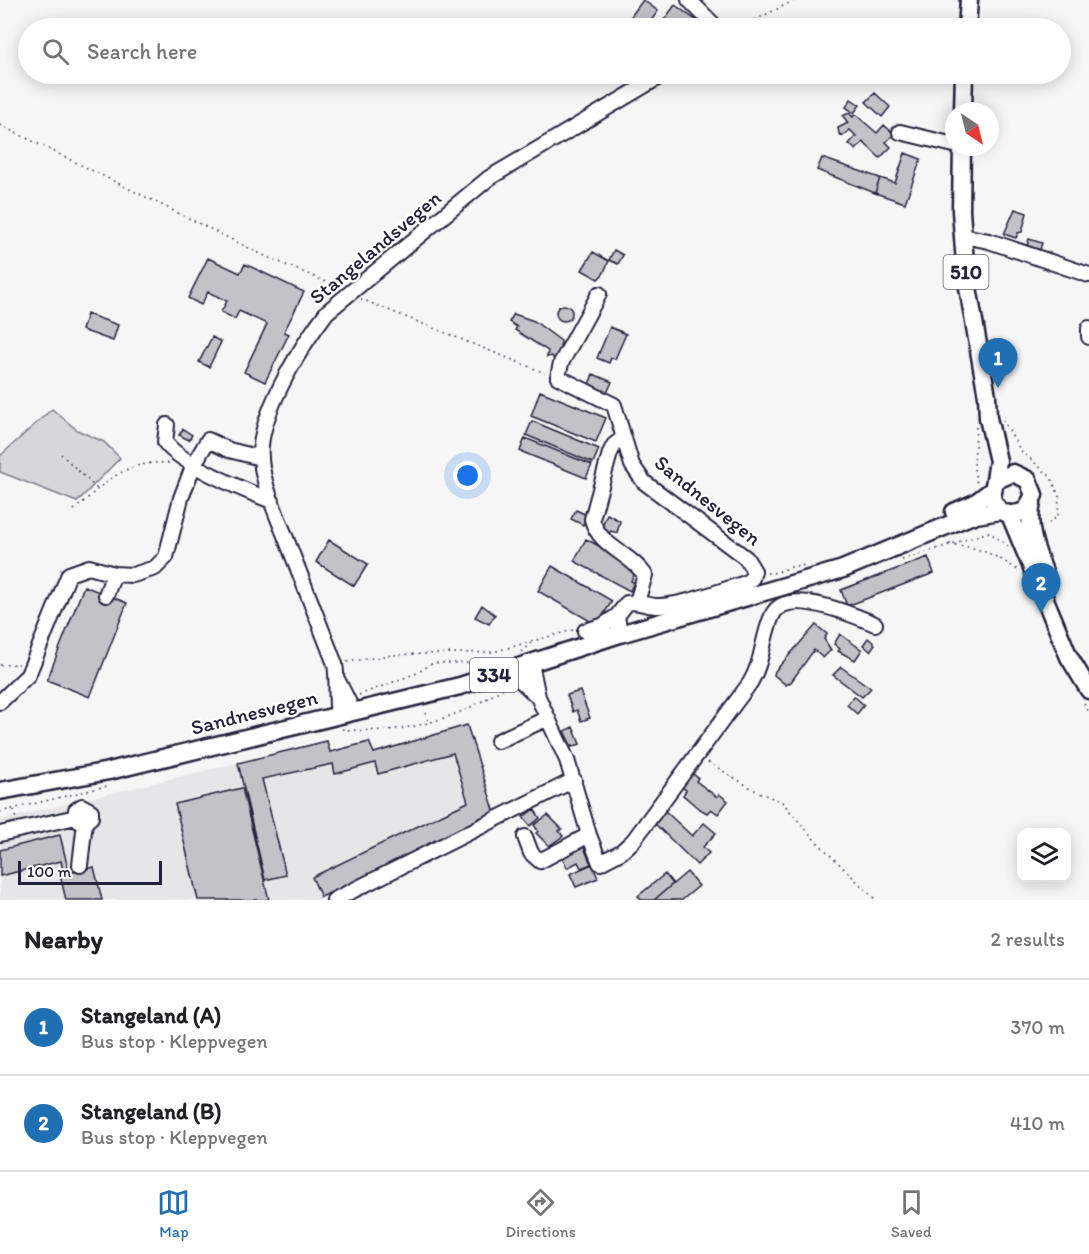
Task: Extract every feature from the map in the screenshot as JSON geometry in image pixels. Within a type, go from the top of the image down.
[{"type":"main road","points":[[968,18],[969,0]]},
{"type":"main road","points":[[963,102],[964,84]]},
{"type":"main road","name":"510","points":[[962,156],[963,236],[972,317],[987,396],[988,418],[998,461],[992,498],[1005,513],[1085,694]]},
{"type":"main road","name":"510","points":[[987,396],[1007,454],[1032,487],[1029,515],[1038,557],[1089,682]]},
{"type":"main road","points":[[994,485],[1004,475],[1022,475]]},
{"type":"main road","name":"Sandnesvegen","points":[[873,557],[916,528],[975,503],[994,485]]},
{"type":"main road","points":[[1005,513],[1026,510],[1032,502]]},
{"type":"main road","name":"Sandnesvegen","points":[[0,791],[113,777],[348,712],[460,686],[620,634],[809,579],[873,557],[970,516],[1005,513]]},
{"type":"main road","name":"334","points":[[0,802],[113,777]]},
{"type":"street","points":[[689,0],[707,18]]},
{"type":"street","name":"Stangelandsvegen","points":[[348,712],[335,702],[338,681],[335,664],[272,501],[261,458],[264,429],[286,378],[312,331],[327,312],[489,178],[647,84]]},
{"type":"street","points":[[900,132],[945,143]]},
{"type":"street","points":[[963,236],[989,241],[1089,275]]},
{"type":"street","points":[[558,377],[561,363],[599,294]]},
{"type":"street","points":[[1089,328],[1089,337]]},
{"type":"street","name":"Sandnesvegen","points":[[558,377],[614,405],[632,465],[644,482],[746,558],[753,566],[754,573],[746,583],[670,605],[653,606],[637,602]]},
{"type":"street","points":[[167,425],[165,442],[176,453],[272,501]]},
{"type":"street","points":[[585,631],[602,626],[617,616],[624,605],[637,602],[645,575],[638,564],[609,546],[592,519],[610,453],[623,438]]},
{"type":"street","points":[[0,702],[28,675],[69,574],[89,567],[114,574],[133,575],[155,568],[166,557],[181,498],[194,464],[208,440],[229,450],[261,458]]},
{"type":"street","points":[[106,595],[114,574]]},
{"type":"street","points":[[809,579],[814,602]]},
{"type":"street","points":[[522,666],[548,718],[573,780],[589,835],[600,862],[627,848],[759,669],[773,613],[786,604],[814,602],[875,624]]},
{"type":"street","points":[[617,616],[620,634]]},
{"type":"street","points":[[522,666],[538,697]]},
{"type":"street","points":[[498,741],[548,718]]},
{"type":"street","points":[[334,900],[573,780]]},
{"type":"street","points":[[0,834],[80,819],[80,865]]},
{"type":"street","points":[[525,837],[531,853],[540,861],[589,835]]},
{"type":"path","points":[[759,18],[795,0]]},
{"type":"path","points":[[0,125],[265,256],[328,281],[348,293],[558,377]]},
{"type":"path","points":[[61,454],[97,489]]},
{"type":"path","points":[[74,510],[97,489],[136,465],[194,464]]},
{"type":"path","points":[[988,525],[989,532]]},
{"type":"path","points":[[896,562],[989,532],[1006,542],[1011,550]]},
{"type":"path","points":[[948,544],[981,548],[996,554],[1025,576],[1020,567]]},
{"type":"path","points":[[754,573],[776,573],[801,565],[807,568],[809,579]]},
{"type":"path","points":[[335,664],[391,655],[493,652],[573,630],[585,631]]},
{"type":"path","points":[[492,662],[437,662],[348,712],[338,729],[370,731],[430,724],[506,686],[522,666],[531,642]]},
{"type":"path","points":[[0,665],[18,664],[31,668]]},
{"type":"path","points":[[413,675],[415,682]]},
{"type":"path","points":[[496,688],[506,686]]},
{"type":"path","points":[[1085,694],[1089,712]]},
{"type":"path","points":[[426,713],[430,724]]},
{"type":"path","points":[[696,755],[756,791],[782,802],[815,840],[876,900]]},
{"type":"path","points":[[0,812],[113,777]]},
{"type":"shaded area","points":[[52,409],[77,430],[104,442],[120,458],[77,502],[0,472],[0,456]]},
{"type":"shaded area","points":[[467,725],[496,816],[318,900],[0,900],[0,820],[327,741],[331,752],[369,742],[374,753]]},
{"type":"building","points":[[643,0],[658,11],[653,18],[630,18]]},
{"type":"building","points":[[675,5],[693,18],[665,18]]},
{"type":"building","points":[[875,93],[890,107],[882,117],[866,102]]},
{"type":"building","points":[[851,99],[860,105],[854,113],[846,107]]},
{"type":"building","points":[[849,113],[853,117],[855,114],[877,133],[884,125],[894,134],[886,142],[891,147],[880,158],[863,142],[856,150],[849,144],[856,136],[850,130],[843,136],[839,134],[838,128],[848,123],[843,116]]},
{"type":"building","points":[[905,153],[921,159],[905,203],[875,193],[880,178],[895,183]]},
{"type":"building","points":[[822,158],[880,178],[875,193],[817,170]]},
{"type":"building","points":[[1015,209],[1027,213],[1022,232],[1018,233],[1016,238],[1004,234]]},
{"type":"building","points":[[1029,239],[1042,243],[1039,253],[1026,249]]},
{"type":"building","points":[[614,250],[623,255],[618,264],[609,260]]},
{"type":"building","points":[[593,252],[609,261],[598,279],[582,270]]},
{"type":"building","points":[[208,258],[240,273],[245,264],[304,292],[284,332],[289,334],[265,382],[244,372],[267,324],[239,311],[235,319],[221,312],[227,301],[208,292],[201,305],[188,298]]},
{"type":"building","points":[[564,305],[572,313],[564,321],[556,313]]},
{"type":"building","points":[[87,314],[118,325],[113,341],[82,330]]},
{"type":"building","points":[[514,314],[534,321],[561,341],[559,357],[554,360],[552,356],[547,357],[548,351],[515,330],[517,327],[509,322]]},
{"type":"building","points":[[610,327],[626,334],[615,359],[611,358],[609,363],[597,358]]},
{"type":"building","points":[[212,337],[221,342],[209,367],[199,362]]},
{"type":"building","points":[[593,374],[612,382],[606,395],[588,387]]},
{"type":"building","points":[[540,391],[606,418],[596,442],[531,416]]},
{"type":"building","points":[[532,421],[599,449],[593,463],[526,435]]},
{"type":"building","points":[[183,429],[192,435],[189,440],[179,435]]},
{"type":"building","points":[[525,438],[592,465],[586,478],[520,451]]},
{"type":"building","points":[[576,510],[587,515],[583,525],[571,519]]},
{"type":"building","points":[[607,514],[620,521],[617,533],[611,531],[608,534],[601,528]]},
{"type":"building","points":[[586,539],[638,567],[631,581],[634,582],[630,591],[574,561]]},
{"type":"building","points":[[329,540],[368,564],[354,586],[316,562]]},
{"type":"building","points":[[928,557],[934,573],[847,606],[841,590]]},
{"type":"building","points":[[552,566],[612,601],[597,625],[538,591]]},
{"type":"building","points":[[84,586],[127,603],[90,697],[47,680]]},
{"type":"building","points":[[482,605],[495,615],[489,624],[475,617]]},
{"type":"building","points":[[816,625],[827,634],[824,639],[831,650],[823,658],[814,650],[791,682],[786,685],[774,675],[775,671]]},
{"type":"building","points":[[840,634],[862,650],[855,660],[838,651],[840,649],[834,644]]},
{"type":"building","points":[[868,638],[875,644],[870,651],[863,645]]},
{"type":"building","points":[[841,667],[871,688],[862,697],[833,675]]},
{"type":"building","points":[[580,691],[590,718],[581,721],[577,710],[573,712],[567,695]]},
{"type":"building","points":[[854,696],[864,705],[857,714],[847,705]]},
{"type":"building","points":[[467,725],[496,816],[321,897],[312,877],[468,802],[453,753],[378,774],[375,763],[335,774],[333,764],[262,779],[286,875],[265,880],[238,763],[327,741],[330,752],[369,742],[374,753]]},
{"type":"building","points":[[573,727],[580,744],[572,747],[564,731]]},
{"type":"building","points":[[689,771],[698,778],[696,781],[717,797],[719,794],[728,801],[718,814],[711,809],[707,813],[683,795],[686,790],[679,785]]},
{"type":"building","points":[[242,788],[269,900],[198,900],[175,804]]},
{"type":"building","points":[[534,809],[540,818],[530,826],[523,817]]},
{"type":"building","points":[[663,809],[692,836],[704,823],[716,833],[703,847],[709,853],[697,865],[652,821]]},
{"type":"building","points":[[548,815],[562,829],[559,831],[563,836],[549,846],[536,833],[538,831],[534,825]]},
{"type":"building","points":[[60,835],[69,873],[64,875],[61,861],[0,876],[0,850]]},
{"type":"building","points":[[582,843],[591,864],[581,868],[578,862],[567,868],[561,854]]},
{"type":"building","points":[[592,864],[598,878],[576,887],[570,874]]},
{"type":"building","points":[[94,867],[102,900],[66,900],[60,875]]},
{"type":"building","points":[[687,872],[699,886],[682,900],[654,900]]},
{"type":"building","points":[[665,874],[673,884],[654,900],[641,900],[638,896]]},
{"type":"place","name":"Stangeland (A)","points":[[998,388]]},
{"type":"place","name":"Stangeland (B)","points":[[1041,613]]}]
